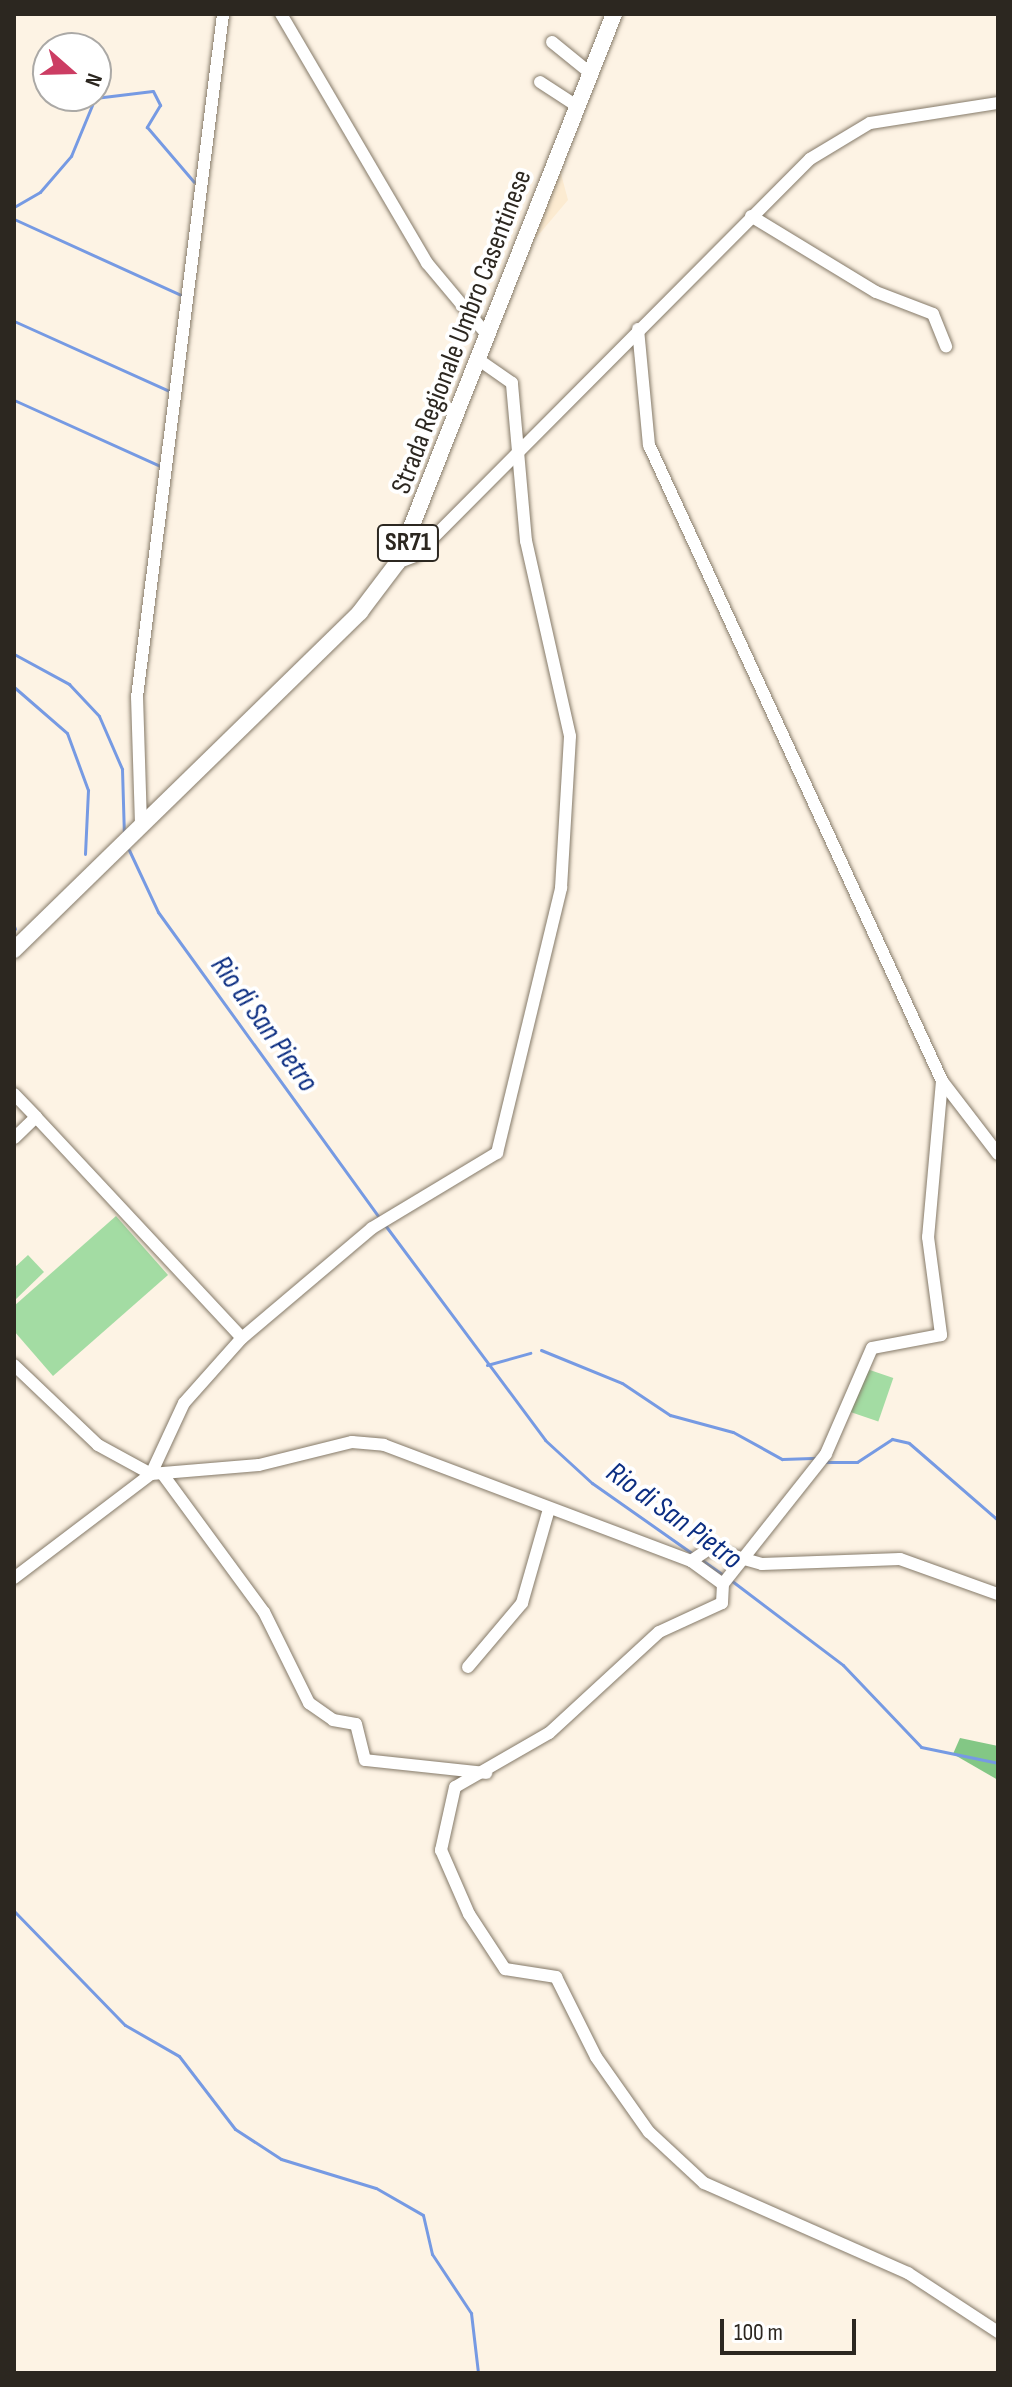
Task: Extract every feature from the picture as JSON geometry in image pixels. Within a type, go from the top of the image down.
[{"type":"main road","name":"Strada Regionale Umbro Casentinese","points":[[14,950],[360,612],[397,563],[614,14]]},
{"type":"street","points":[[141,824],[137,697],[223,14]]},
{"type":"street","points":[[281,14],[427,263],[488,336]]},
{"type":"street","points":[[552,42],[590,73]]},
{"type":"street","points":[[540,82],[577,106]]},
{"type":"street","points":[[397,563],[415,556],[810,159],[870,123],[998,103]]},
{"type":"street","points":[[751,216],[876,292],[933,314],[946,346]]},
{"type":"street","points":[[638,329],[649,445],[942,1081],[998,1154]]},
{"type":"street","points":[[158,1475],[184,1403],[242,1338],[372,1228],[497,1153],[561,888],[571,817],[570,736],[514,454],[512,383],[479,360]]},
{"type":"street","points":[[942,1081],[928,1237],[941,1335],[872,1348],[826,1454],[746,1560],[723,1584],[722,1603],[659,1632],[549,1733],[486,1773],[455,1787],[442,1833],[441,1850],[469,1914],[505,1969],[556,1977],[596,2057],[649,2132],[738,2204],[908,2273],[998,2332]]},
{"type":"street","points":[[14,1094],[242,1338]]},
{"type":"street","points":[[14,1138],[36,1117]]},
{"type":"street","points":[[14,1365],[98,1445],[158,1475],[264,1612],[309,1703],[333,1720],[356,1724],[365,1760],[486,1773]]},
{"type":"street","points":[[14,1578],[158,1475],[373,1444],[691,1561],[723,1584]]},
{"type":"street","points":[[468,1667],[522,1603],[549,1509]]},
{"type":"street","points":[[691,1561],[709,1549],[746,1560],[900,1559],[998,1594]]},
{"type":"shaded area","points":[[560,170],[568,200],[530,245]]},
{"type":"green space","points":[[116,1216],[168,1275],[53,1376],[14,1331],[14,1306]]},
{"type":"green space","points":[[28,1255],[44,1272],[14,1301],[14,1268]]},
{"type":"green space","points":[[864,1368],[893,1378],[878,1422],[849,1411]]},
{"type":"green space","points":[[960,1738],[998,1746],[998,1780],[953,1754]]},
{"type":"waterway","points":[[14,207],[40,192],[71,156],[95,98],[153,91],[160,105],[147,127],[194,182]]},
{"type":"waterway","points":[[14,219],[185,297]]},
{"type":"waterway","points":[[14,321],[169,391]]},
{"type":"waterway","points":[[14,400],[160,466]]},
{"type":"waterway","name":"Rio di San Pietro","points":[[14,654],[69,684],[99,716],[122,769],[124,835]]},
{"type":"waterway","points":[[14,687],[67,733],[88,790],[85,854]]},
{"type":"waterway","name":"Rio di San Pietro","points":[[129,850],[158,912],[379,1217]]},
{"type":"waterway","name":"Rio di San Pietro","points":[[385,1225],[545,1440],[592,1483],[693,1554]]},
{"type":"waterway","points":[[541,1350],[622,1383],[670,1415],[733,1432],[782,1459],[820,1458]]},
{"type":"waterway","points":[[487,1365],[530,1353]]},
{"type":"waterway","points":[[826,1462],[857,1462],[892,1439],[909,1443],[998,1520]]},
{"type":"waterway","name":"Rio di San Pietro","points":[[699,1558],[726,1577]]},
{"type":"waterway","name":"Rio di San Pietro","points":[[732,1581],[843,1665],[921,1747],[998,1763]]},
{"type":"waterway","points":[[14,1911],[125,2025],[179,2056],[235,2129],[281,2159],[376,2188],[423,2215],[432,2254],[471,2313],[478,2373]]}]
